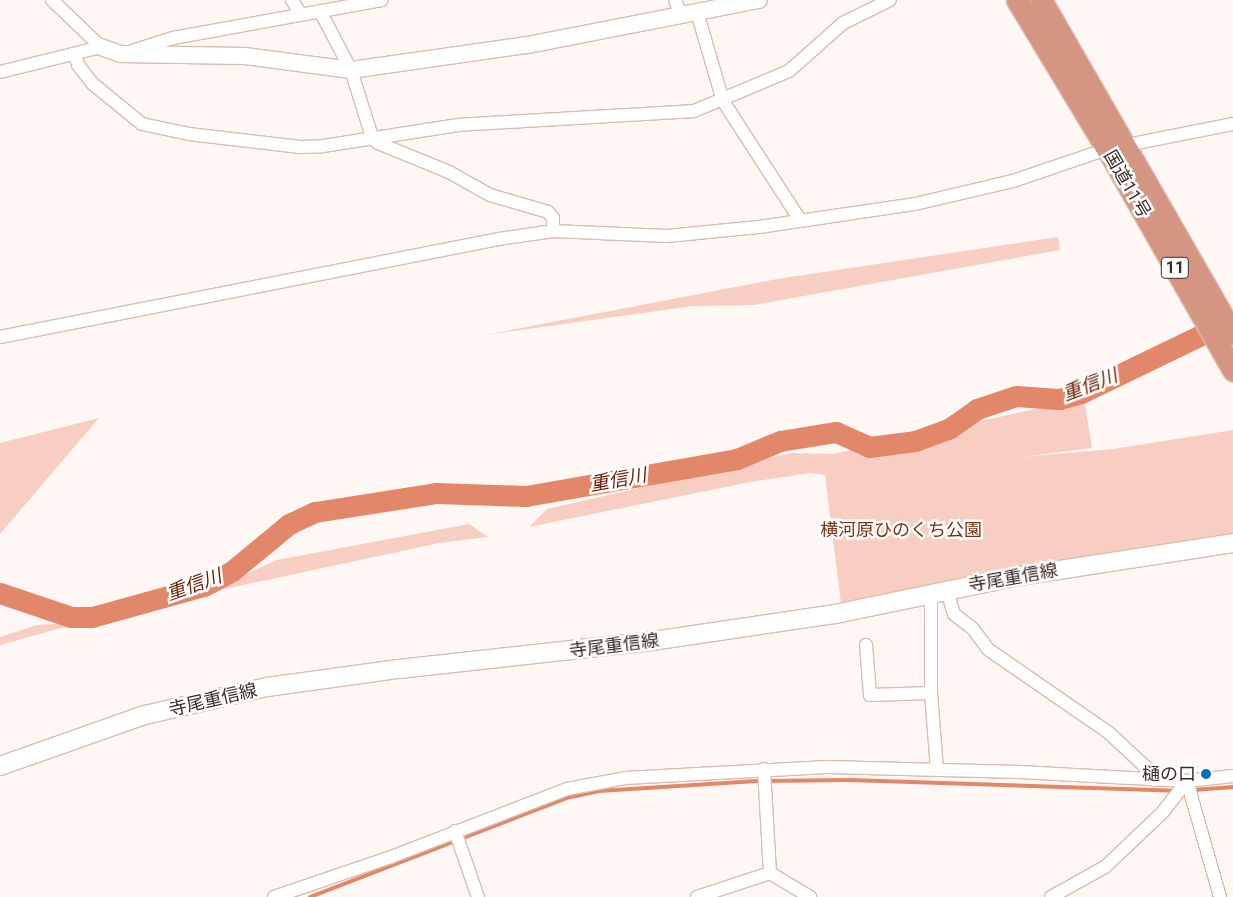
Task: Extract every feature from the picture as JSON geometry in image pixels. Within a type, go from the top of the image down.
[{"type":"highway","name":"国道11号","points":[[1017,0],[1121,157],[1233,334]]},
{"type":"highway","name":"国道11号","points":[[1041,0],[1233,370]]},
{"type":"main road","name":"寺尾重信線","points":[[0,766],[145,715],[267,687],[652,641],[835,614],[1014,577],[1233,543]]},
{"type":"street","points":[[52,0],[101,47],[120,54],[245,56],[351,70],[527,45],[684,9],[758,0]]},
{"type":"street","points":[[292,0],[301,15]]},
{"type":"street","points":[[120,54],[173,38],[382,0]]},
{"type":"street","points":[[75,54],[78,65],[93,84],[132,117],[157,129],[300,147],[323,146],[372,137],[468,124],[671,114],[722,101],[790,71],[843,23],[890,0]]},
{"type":"street","points":[[684,9],[722,101],[800,220]]},
{"type":"street","points":[[320,11],[351,70],[372,137],[386,149],[449,172],[490,195],[548,212],[553,218],[553,231]]},
{"type":"street","points":[[0,72],[101,47]]},
{"type":"street","points":[[0,337],[479,242],[553,231],[668,236],[800,220],[954,196],[1121,157],[1233,124]]},
{"type":"street","points":[[937,769],[931,693],[939,592]]},
{"type":"street","points":[[939,592],[954,614],[973,629],[989,650],[1108,732],[1150,771],[1154,780]]},
{"type":"street","points":[[866,645],[870,695],[931,693]]},
{"type":"street","points":[[274,897],[566,789],[595,782],[827,767],[937,769],[1187,781],[1233,776]]},
{"type":"street","points":[[764,770],[770,873]]},
{"type":"street","points":[[1051,897],[1106,867],[1162,813],[1187,781]]},
{"type":"street","points":[[1187,781],[1220,897]]},
{"type":"street","points":[[455,831],[478,897]]},
{"type":"street","points":[[697,897],[770,873],[810,897]]},
{"type":"green space","points":[[1058,237],[1060,250],[754,305],[693,306],[485,335],[777,279]]},
{"type":"green space","name":"横河原ひのくち公園","points":[[1084,398],[1092,448],[1021,457],[1113,449],[1233,430],[1233,535],[841,603],[825,475],[810,473],[750,482],[529,527],[547,509],[792,453],[834,454]]},
{"type":"green space","points":[[99,418],[0,534],[0,443]]},
{"type":"green space","points":[[469,524],[488,537],[439,543],[201,594],[277,560]]},
{"type":"green space","points":[[82,622],[0,646],[0,637],[37,625]]},
{"type":"waterway","name":"重信川","points":[[0,593],[71,617],[92,617],[204,586],[232,571],[289,524],[315,512],[436,493],[526,496],[737,459],[780,441],[836,432],[869,447],[915,441],[950,428],[977,409],[1016,396],[1059,399],[1081,393],[1226,323]]},
{"type":"waterway","points":[[310,897],[566,798],[599,791],[757,781],[850,780],[1176,791]]},
{"type":"waterway","points":[[1193,790],[1233,787]]},
{"type":"place","name":"樋の口","points":[[1206,774]]}]
